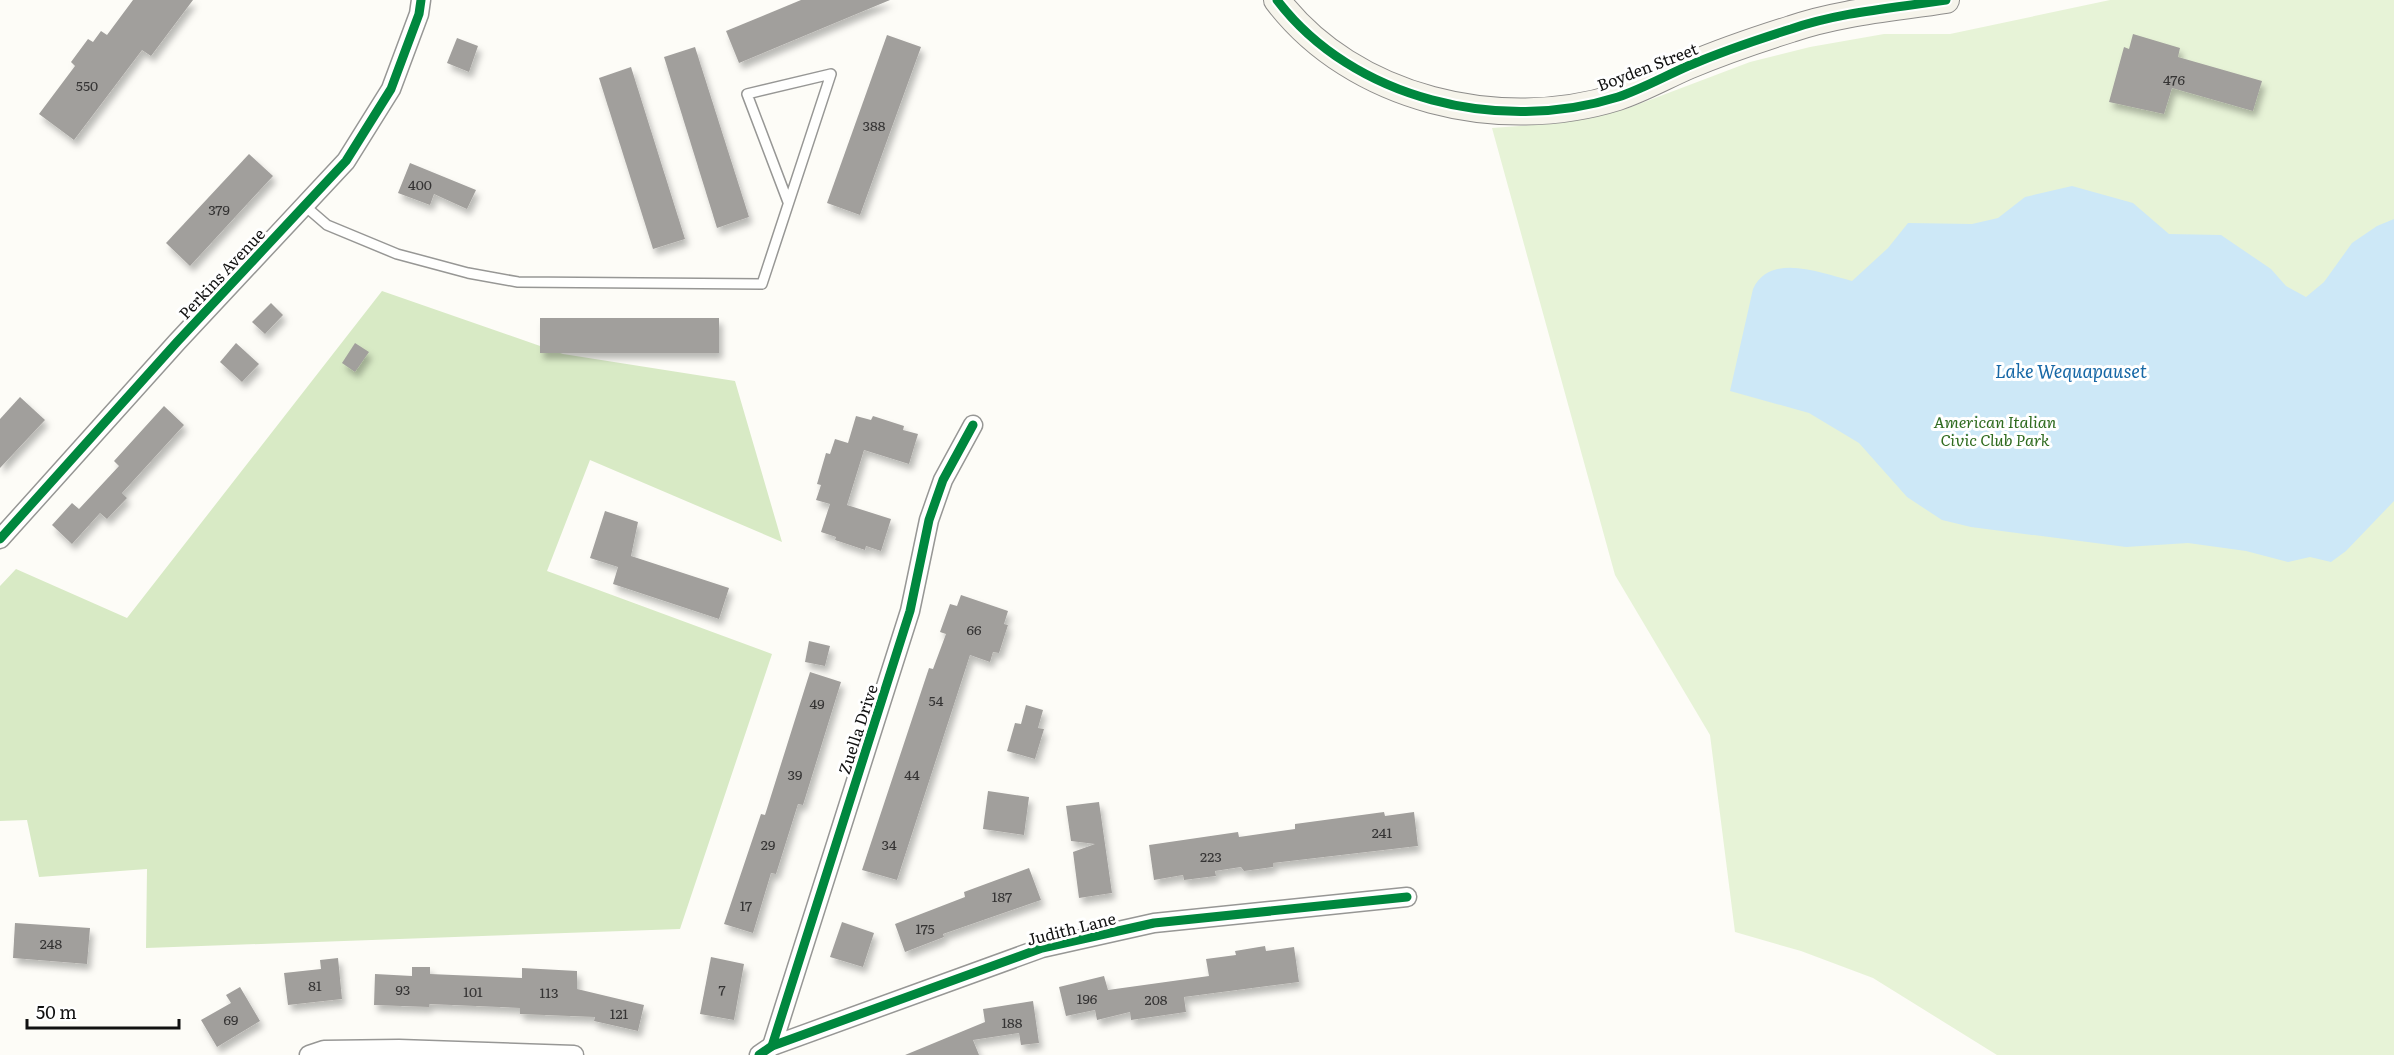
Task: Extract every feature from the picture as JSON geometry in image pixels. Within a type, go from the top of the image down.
[{"type":"street","name":"Perkins Avenue","points":[[0,539],[177,342],[346,161],[391,89],[419,14],[421,0]]},
{"type":"street","name":"Boyden Street","points":[[1277,0],[1333,55],[1379,82],[1434,101],[1483,110],[1548,112],[1618,97],[1691,65],[1793,28],[1850,15],[1946,0]]},
{"type":"street","name":"Zuella Drive","points":[[765,1050],[910,611],[929,520],[943,480],[973,425]]},
{"type":"street","name":"Judith Lane","points":[[765,1050],[1042,948],[1154,923],[1407,897]]},
{"type":"street","points":[[309,1055],[324,1050],[399,1049],[574,1055]]},
{"type":"lane","points":[[304,206],[327,225],[397,254],[468,273],[518,282],[762,284],[831,74],[747,94],[788,202]]},
{"type":"green space","name":"American Italian Civic Club Park","points":[[2110,0],[2394,0],[2394,1055],[1997,1055],[1873,978],[1801,951],[1735,932],[1710,735],[1615,575],[1492,128],[1560,123],[1626,109],[1750,62],[1810,47],[1884,34],[1950,34]]},
{"type":"green space","points":[[382,291],[563,354],[735,381],[782,542],[590,460],[547,571],[772,654],[680,929],[146,948],[147,869],[39,877],[27,820],[0,821],[0,586],[16,569],[127,618]]},
{"type":"water","name":"Lake Wequapauset","points":[[2072,186],[2133,203],[2169,234],[2221,235],[2271,269],[2286,286],[2306,297],[2324,282],[2352,243],[2377,226],[2394,219],[2394,501],[2346,551],[2331,562],[2310,557],[2288,562],[2246,551],[2188,543],[2126,547],[1971,527],[1942,520],[1907,497],[1859,443],[1809,413],[1730,391],[1753,289],[1761,278],[1771,271],[1797,268],[1852,281],[1888,248],[1908,223],[1972,224],[1998,218],[2025,197]]},
{"type":"building","points":[[133,0],[193,0],[151,56],[142,50],[74,140],[39,114],[75,66],[71,62],[88,39],[93,42],[101,31],[107,35]]},
{"type":"building","points":[[801,0],[890,0],[739,63],[726,31]]},
{"type":"building","points":[[2133,34],[2180,48],[2178,57],[2262,81],[2253,111],[2172,88],[2164,114],[2109,102],[2124,47],[2129,49]]},
{"type":"building","points":[[887,35],[921,47],[860,215],[827,203]]},
{"type":"building","points":[[457,38],[478,46],[469,72],[447,63]]},
{"type":"building","points":[[695,47],[749,217],[717,228],[664,57]]},
{"type":"building","points":[[631,67],[685,239],[653,249],[599,78]]},
{"type":"building","points":[[249,154],[273,176],[190,266],[166,243]]},
{"type":"building","points":[[410,163],[476,190],[467,209],[434,194],[430,205],[398,193]]},
{"type":"building","points":[[271,303],[283,315],[265,334],[252,322]]},
{"type":"building","points":[[540,318],[719,318],[719,353],[540,353]]},
{"type":"building","points":[[236,343],[259,364],[242,382],[220,362]]},
{"type":"building","points":[[355,343],[369,352],[355,372],[342,363]]},
{"type":"building","points":[[20,397],[45,420],[0,468],[0,419]]},
{"type":"building","points":[[164,406],[184,425],[122,493],[127,498],[107,519],[100,513],[72,544],[52,525],[72,503],[79,509],[119,466],[114,461]]},
{"type":"building","points":[[856,416],[871,420],[873,416],[904,426],[903,430],[918,434],[909,464],[864,450],[847,505],[891,519],[881,551],[866,546],[865,550],[835,540],[836,537],[821,532],[830,504],[816,500],[821,485],[817,484],[826,453],[830,454],[835,439],[848,443]]},
{"type":"building","points":[[605,511],[638,522],[631,556],[729,588],[719,619],[613,584],[618,567],[590,558]]},
{"type":"building","points":[[961,595],[1008,611],[1004,624],[1008,625],[999,653],[993,652],[990,662],[970,655],[897,880],[862,870],[929,668],[933,669],[946,634],[940,632],[950,604],[957,606]]},
{"type":"building","points":[[809,641],[830,646],[825,666],[805,662]]},
{"type":"building","points":[[810,672],[841,682],[803,805],[798,804],[776,874],[771,873],[753,933],[724,924],[761,814],[765,815]]},
{"type":"building","points":[[1026,705],[1043,710],[1038,728],[1044,729],[1035,759],[1007,751],[1015,723],[1021,724]]},
{"type":"building","points":[[988,791],[1029,797],[1024,835],[983,829]]},
{"type":"building","points":[[1099,802],[1112,893],[1079,898],[1073,852],[1095,844],[1071,841],[1066,806]]},
{"type":"building","points":[[1384,812],[1385,816],[1414,812],[1418,846],[1273,863],[1273,867],[1244,871],[1241,867],[1215,871],[1216,876],[1184,880],[1183,875],[1154,880],[1149,845],[1238,832],[1239,837],[1295,829],[1295,824]]},
{"type":"building","points":[[1029,868],[1041,900],[943,934],[944,937],[905,952],[895,924],[965,897],[964,892]]},
{"type":"building","points":[[842,922],[874,933],[863,967],[830,957]]},
{"type":"building","points":[[15,923],[90,928],[87,964],[13,958]]},
{"type":"building","points":[[1265,946],[1266,951],[1294,947],[1299,982],[1184,997],[1186,1012],[1131,1020],[1130,1012],[1097,1020],[1095,1010],[1066,1016],[1059,987],[1104,976],[1108,990],[1209,976],[1206,959],[1236,955],[1235,951]]},
{"type":"building","points":[[711,957],[744,964],[734,1020],[700,1014]]},
{"type":"building","points":[[338,958],[342,999],[288,1005],[284,973],[321,969],[320,960]]},
{"type":"building","points":[[412,967],[430,967],[430,974],[522,978],[522,968],[577,971],[577,989],[644,1005],[638,1031],[594,1021],[595,1017],[520,1014],[520,1008],[429,1004],[429,1007],[374,1005],[375,974],[412,976]]},
{"type":"building","points":[[240,987],[260,1021],[217,1047],[201,1020],[231,1003],[226,995]]},
{"type":"building","points":[[1033,1001],[1039,1043],[1021,1045],[1019,1033],[973,1040],[979,1055],[905,1055],[985,1022],[983,1009]]},
{"type":"cycle path","points":[[0,539],[177,342],[346,161],[391,89],[419,14],[421,0]]},
{"type":"cycle path","points":[[1277,0],[1309,34],[1346,63],[1387,84],[1432,100],[1478,109],[1526,112],[1573,108],[1618,97],[1713,56],[1810,23],[1848,14],[1946,0]]},
{"type":"cycle path","points":[[772,1046],[910,611],[929,520],[943,480],[973,425]]},
{"type":"cycle path","points":[[759,1055],[772,1046],[1042,948],[1154,923],[1407,897]]}]
